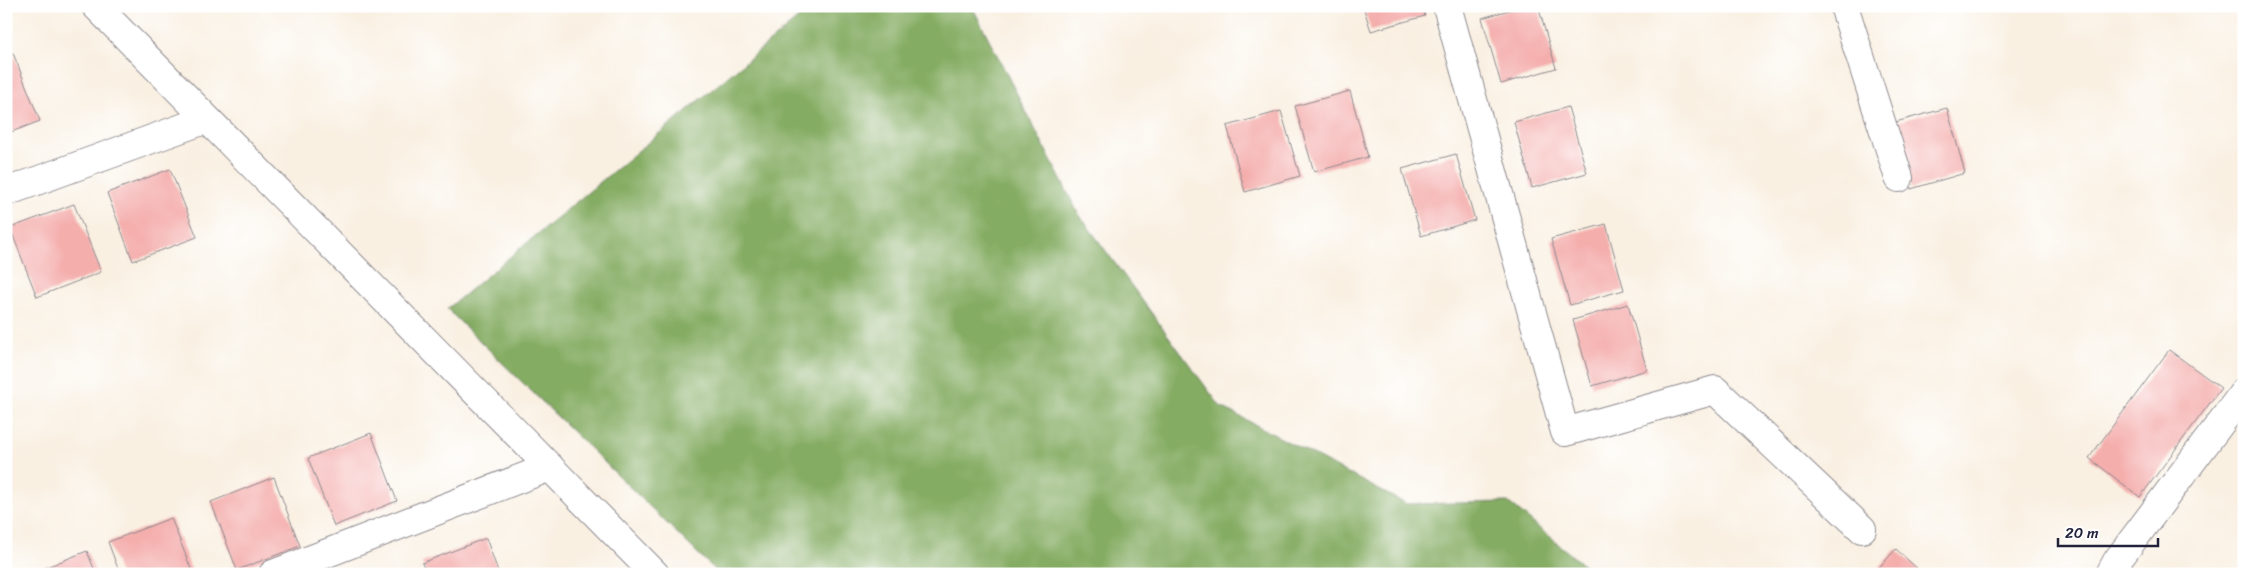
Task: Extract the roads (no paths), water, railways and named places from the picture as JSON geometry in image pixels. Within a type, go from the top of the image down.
[{"type":"street","points":[[96,6],[655,574]]},
{"type":"street","points":[[1446,6],[1565,432],[1715,390],[1862,529]]},
{"type":"street","points":[[1844,6],[1899,178]]},
{"type":"street","points":[[6,192],[207,119]]},
{"type":"street","points":[[2110,574],[2117,561],[2244,392]]},
{"type":"street","points":[[273,574],[550,467]]}]
